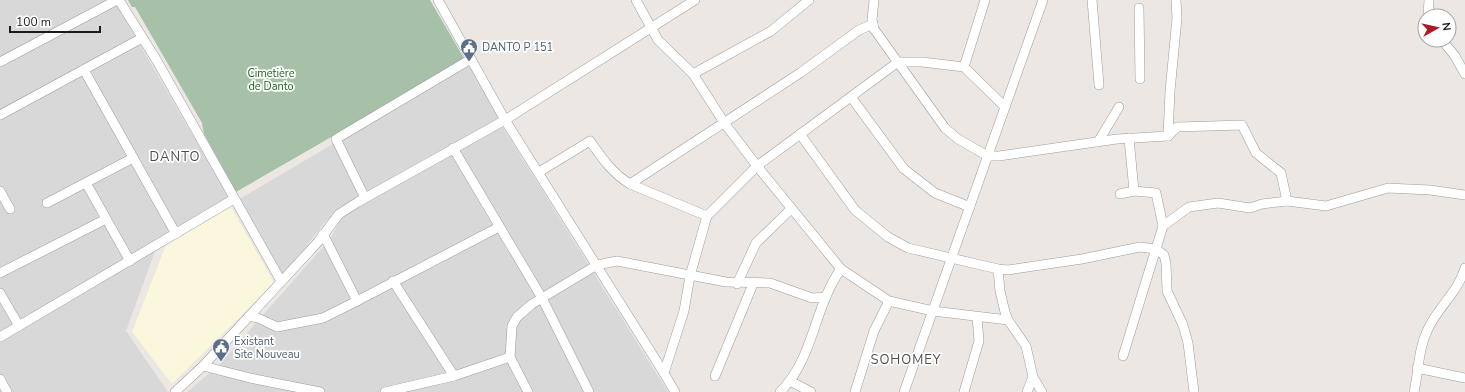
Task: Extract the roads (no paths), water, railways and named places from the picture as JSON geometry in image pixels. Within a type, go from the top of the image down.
[{"type":"street","points":[[0,62],[118,0],[157,61],[281,281]]},
{"type":"street","points":[[438,0],[505,120],[539,172],[675,392]]},
{"type":"street","points":[[636,0],[650,28],[658,40],[693,74],[725,124],[790,210],[841,269],[889,301],[933,311],[1008,320]]},
{"type":"street","points":[[175,392],[203,366],[318,242],[339,214],[453,148],[505,120],[650,28],[682,4],[694,0]]},
{"type":"street","points":[[693,74],[771,30],[809,0]]},
{"type":"street","points":[[874,0],[873,24],[945,128],[964,143],[988,156],[1010,156],[1129,138],[1168,136],[1176,127],[1242,124],[1256,153],[1281,173],[1287,201]]},
{"type":"street","points":[[964,67],[985,0]]},
{"type":"street","points":[[904,392],[1043,0]]},
{"type":"street","points":[[1092,0],[1100,85]]},
{"type":"street","points":[[1168,136],[1170,90],[1177,18],[1176,0]]},
{"type":"street","points":[[1139,8],[1140,79]]},
{"type":"street","points":[[630,184],[725,124],[816,62],[859,30],[873,24]]},
{"type":"street","points":[[0,115],[142,38]]},
{"type":"street","points":[[1448,48],[1455,56],[1465,74]]},
{"type":"street","points":[[365,198],[336,139],[471,59]]},
{"type":"street","points":[[664,373],[684,311],[690,276],[707,216],[757,166],[898,62],[922,62],[964,67],[1005,107]]},
{"type":"street","points":[[84,70],[176,234]]},
{"type":"street","points":[[851,97],[904,170],[934,193],[970,207]]},
{"type":"street","points":[[1098,142],[1119,107]]},
{"type":"street","points":[[800,134],[854,210],[899,244],[908,248],[952,259],[1008,270],[1062,263],[1140,247],[1156,249],[1164,255],[1167,291],[1183,325],[1188,342],[1194,392]]},
{"type":"street","points":[[1129,138],[1134,192]]},
{"type":"street","points":[[539,172],[590,141],[613,172],[630,184],[707,216]]},
{"type":"street","points":[[453,148],[499,228],[542,298],[589,392]]},
{"type":"street","points":[[47,203],[133,158]]},
{"type":"street","points":[[86,183],[130,261]]},
{"type":"street","points":[[1163,226],[1190,207],[1218,203],[1250,208],[1262,204],[1287,201],[1326,206],[1388,188],[1430,190],[1465,195]]},
{"type":"street","points":[[0,191],[10,209]]},
{"type":"street","points":[[1120,194],[1134,192],[1156,193],[1163,226],[1123,356]]},
{"type":"street","points":[[0,337],[234,199]]},
{"type":"street","points":[[737,284],[756,243],[790,210]]},
{"type":"street","points":[[0,273],[106,219]]},
{"type":"street","points":[[249,316],[258,318],[277,327],[323,318],[499,228]]},
{"type":"street","points":[[323,234],[357,301]]},
{"type":"street","points":[[528,392],[510,357],[510,337],[512,326],[517,317],[542,298],[596,265],[617,262],[737,284],[778,285],[812,298],[826,297]]},
{"type":"street","points":[[1414,392],[1420,352],[1428,328],[1456,288],[1465,268]]},
{"type":"street","points":[[780,392],[790,381],[807,348],[826,297],[841,269]]},
{"type":"street","points":[[998,269],[1000,290],[1008,320],[1026,346],[1033,377],[1042,392]]},
{"type":"street","points":[[393,281],[454,376]]},
{"type":"street","points":[[715,376],[753,284]]},
{"type":"street","points":[[0,293],[19,326]]},
{"type":"street","points":[[812,298],[822,311]]},
{"type":"street","points":[[855,392],[874,331],[889,301]]},
{"type":"street","points":[[964,392],[978,347],[979,331],[977,317]]},
{"type":"street","points":[[385,392],[454,376],[510,357]]},
{"type":"street","points":[[203,366],[250,378],[320,392]]},
{"type":"street","points":[[1417,368],[1465,378]]},
{"type":"street","points":[[1027,392],[1033,377]]},
{"type":"street","points":[[0,379],[7,392]]},
{"type":"street","points":[[790,381],[811,392]]},
{"type":"place","name":"DANTO P 151","points":[[469,62]]},
{"type":"place","name":"Existant Site Nouveau","points":[[221,362]]},
{"type":"district","name":"DANTO","points":[[175,157]]},
{"type":"district","name":"SOHOMEY","points":[[906,360]]},
{"type":"park label","name":"Cimetière de Danto","points":[[271,79]]}]
